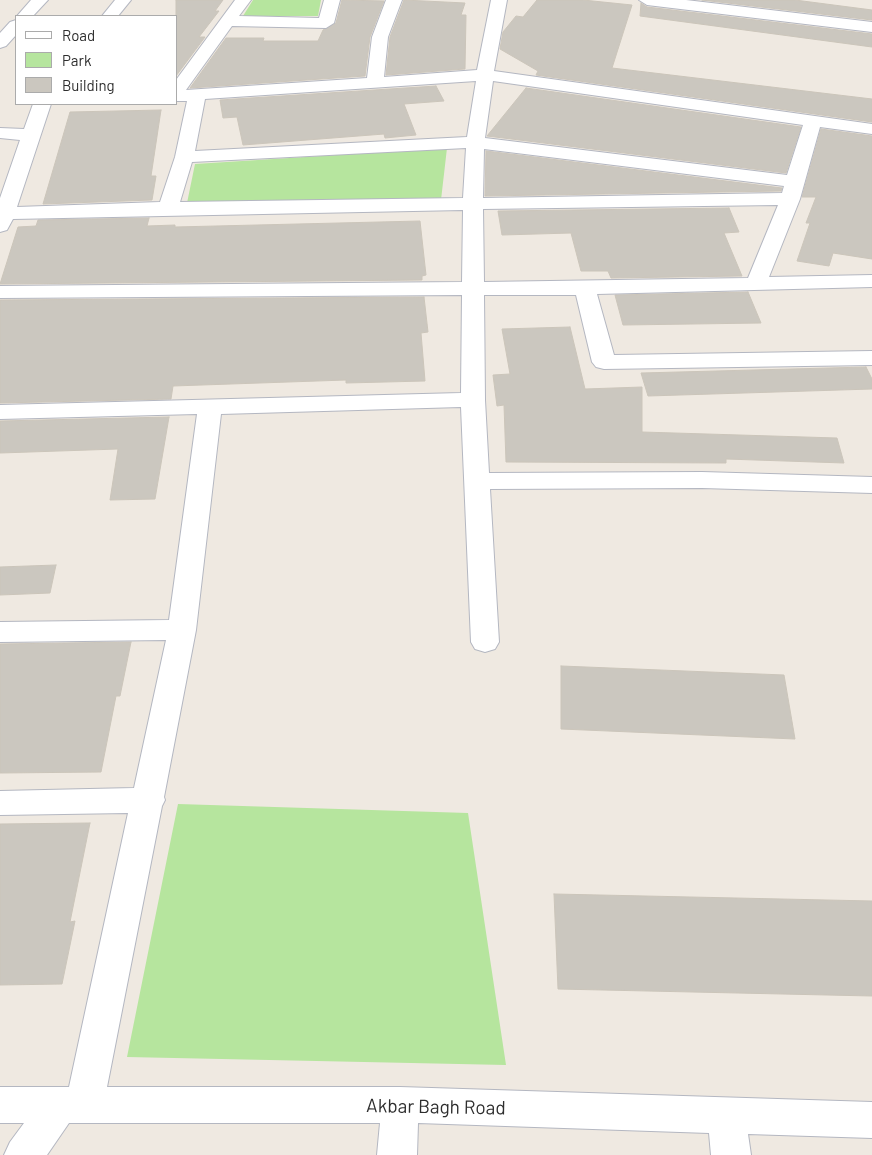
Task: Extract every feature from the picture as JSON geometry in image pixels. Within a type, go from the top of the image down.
[{"type":"street","points":[[26,15],[40,0]]},
{"type":"street","points":[[111,15],[123,0]]},
{"type":"street","points":[[178,91],[243,0]]},
{"type":"street","points":[[229,21],[326,23],[332,0]]},
{"type":"street","points":[[375,82],[380,36],[394,0]]},
{"type":"street","points":[[485,642],[473,400],[473,204],[475,142],[484,75],[499,0]]},
{"type":"street","points":[[646,0],[872,27]]},
{"type":"street","points":[[178,94],[484,75],[872,129]]},
{"type":"street","points":[[168,208],[184,157],[197,94]]},
{"type":"street","points":[[42,105],[2,220],[168,208],[473,204],[792,191]]},
{"type":"street","points":[[756,284],[792,191],[813,120]]},
{"type":"street","points":[[0,133],[31,135]]},
{"type":"street","points":[[184,157],[475,142],[792,191]]},
{"type":"street","points":[[0,292],[585,288],[872,281]]},
{"type":"street","points":[[585,288],[604,362],[872,358]]},
{"type":"street","points":[[0,412],[473,400]]},
{"type":"street","points":[[24,1155],[71,1106],[149,800],[182,630],[210,408]]},
{"type":"street","points":[[476,481],[702,480],[872,485]]},
{"type":"street","points":[[0,632],[182,630]]},
{"type":"street","points":[[0,803],[149,800]]},
{"type":"street","name":"Akbar Bagh Road","points":[[0,1105],[400,1105],[872,1120]]},
{"type":"street","points":[[397,1155],[400,1105]]},
{"type":"street","points":[[727,1114],[731,1155]]},
{"type":"green space","points":[[253,0],[321,0],[318,16],[243,16]]},
{"type":"green space","points":[[447,148],[441,200],[187,203],[195,164]]},
{"type":"green space","points":[[178,804],[468,813],[506,1065],[127,1057]]},
{"type":"building","points":[[176,0],[223,0],[215,11],[219,11],[199,37],[205,37],[178,73],[178,15],[176,15]]},
{"type":"building","points":[[342,0],[384,1],[370,37],[365,76],[190,88],[226,38],[264,38],[263,41],[318,41],[323,30],[336,23]]},
{"type":"building","points":[[404,0],[465,3],[461,15],[466,15],[465,69],[386,75],[390,37]]},
{"type":"building","points":[[537,0],[583,0],[632,5],[612,68],[872,99],[872,122],[536,75],[538,71],[500,49],[503,32],[516,16],[523,17]]},
{"type":"building","points":[[702,0],[795,0],[872,10],[872,20]]},
{"type":"building","points":[[641,3],[647,7],[872,34],[872,47],[640,16]]},
{"type":"building","points":[[436,86],[444,101],[404,104],[416,135],[385,138],[384,134],[243,145],[237,117],[223,118],[220,100]]},
{"type":"building","points":[[526,88],[801,127],[786,173],[487,136]]},
{"type":"building","points":[[161,110],[151,176],[156,176],[152,200],[43,204],[70,112]]},
{"type":"building","points":[[821,129],[872,136],[872,259],[833,253],[829,266],[797,261],[810,223],[806,223],[816,197],[802,197]]},
{"type":"building","points":[[486,151],[782,188],[781,191],[485,196]]},
{"type":"building","points":[[729,208],[739,232],[724,233],[742,276],[611,278],[608,271],[581,271],[571,233],[502,235],[498,211]]},
{"type":"building","points":[[149,218],[147,226],[175,225],[175,227],[420,221],[426,275],[422,276],[422,280],[0,284],[18,227],[36,226],[38,220]]},
{"type":"building","points":[[748,292],[761,323],[623,325],[615,295]]},
{"type":"building","points":[[424,297],[428,332],[421,333],[425,381],[346,383],[346,380],[173,386],[171,399],[0,403],[0,300]]},
{"type":"building","points":[[570,327],[585,389],[642,387],[642,432],[837,438],[844,463],[726,459],[726,463],[506,462],[504,405],[497,406],[493,375],[510,374],[502,329]]},
{"type":"building","points":[[866,367],[872,379],[872,389],[648,396],[641,373]]},
{"type":"building","points":[[169,417],[155,499],[110,500],[118,449],[0,453],[0,421]]},
{"type":"building","points":[[56,565],[50,593],[0,595],[0,567]]},
{"type":"building","points":[[131,642],[120,696],[116,696],[101,772],[0,773],[0,644]]},
{"type":"building","points":[[561,666],[784,675],[795,739],[561,729]]},
{"type":"building","points":[[90,823],[70,922],[75,921],[62,984],[0,985],[0,824]]},
{"type":"building","points":[[554,894],[872,901],[872,996],[558,989]]}]
